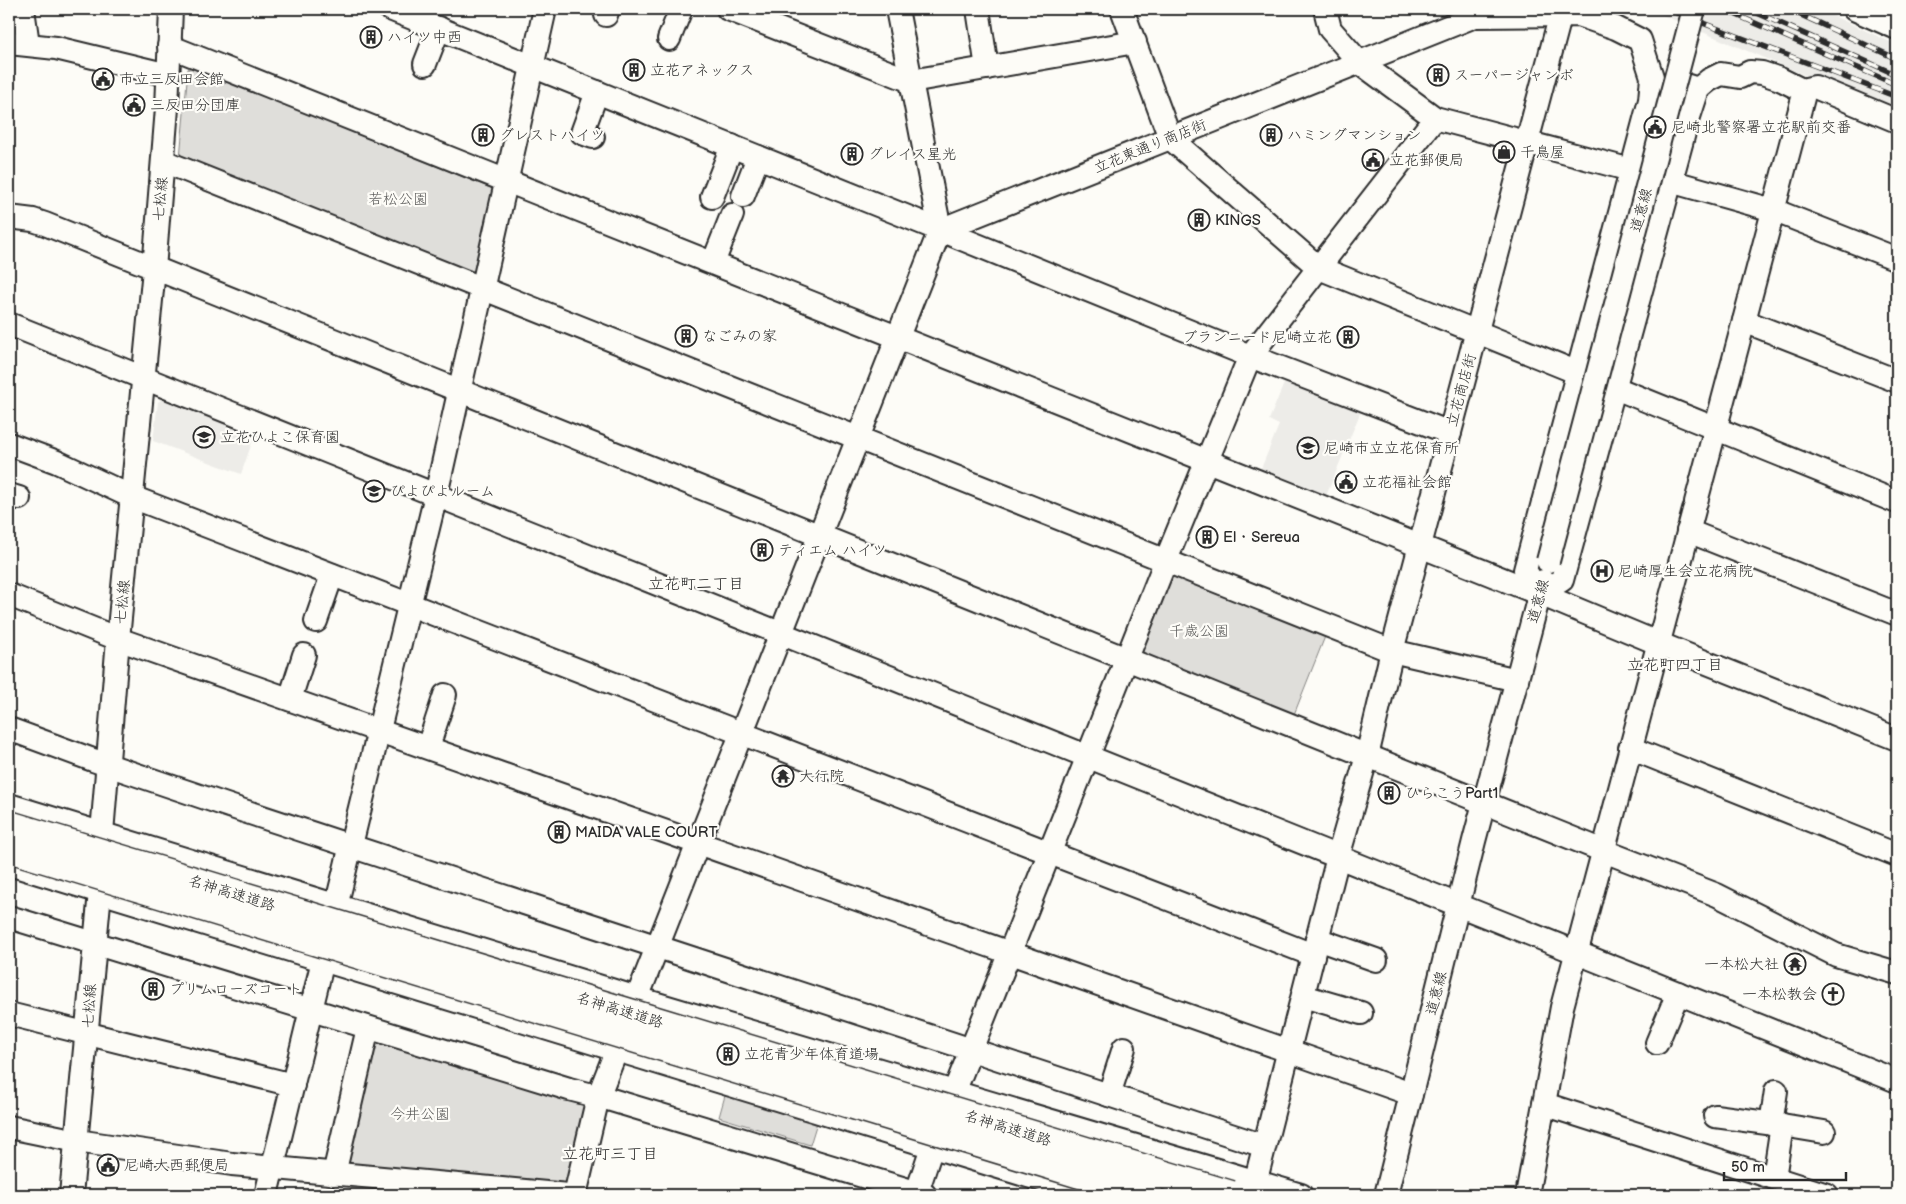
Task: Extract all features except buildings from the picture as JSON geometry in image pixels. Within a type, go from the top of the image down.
[{"type":"highway","name":"名神高速道路","points":[[9,825],[1231,1195]]},
{"type":"highway","name":"名神高速道路","points":[[9,848],[1149,1195]]},
{"type":"street","points":[[23,9],[18,44],[56,48],[168,75]]},
{"type":"street","name":"七松線","points":[[71,1195],[100,892],[102,833],[118,639],[154,269],[163,161],[171,9]]},
{"type":"street","points":[[390,9],[1250,356],[1450,433]]},
{"type":"street","points":[[266,1195],[436,496],[545,9]]},
{"type":"street","points":[[669,40],[681,9]]},
{"type":"street","points":[[575,1195],[598,1098],[940,230],[897,9]]},
{"type":"street","points":[[978,9],[987,68]]},
{"type":"street","points":[[1122,9],[1170,138],[1319,268],[1443,316],[1716,430],[1897,502]]},
{"type":"street","points":[[1325,9],[1330,30],[1359,62],[1435,118],[1773,210],[1897,259]]},
{"type":"street","name":"道意線","points":[[1386,1195],[1458,904],[1694,9]]},
{"type":"street","points":[[1854,9],[1897,28]]},
{"type":"street","points":[[736,10],[911,82],[1134,42]]},
{"type":"street","name":"立花東通り商店街","points":[[940,230],[1359,62],[1459,15],[1578,15],[1616,28],[1640,40],[1652,76]]},
{"type":"street","name":"立花商店街","points":[[1253,1188],[1338,857],[1367,756],[1392,651],[1558,25]]},
{"type":"street","points":[[425,64],[439,28]]},
{"type":"street","points":[[170,46],[1540,594],[1897,739]]},
{"type":"street","points":[[1540,594],[1562,580],[1616,389],[1685,128],[1698,88],[1721,74],[1740,77],[1750,72],[1762,73],[1780,79],[1802,90],[1815,87],[1897,121]]},
{"type":"street","points":[[1540,594],[1525,570],[1650,100],[1652,76],[1698,88]]},
{"type":"street","points":[[1527,1195],[1562,1007],[1630,748],[1660,644],[1803,98],[1802,90]]},
{"type":"street","points":[[593,138],[582,133],[597,92]]},
{"type":"street","points":[[9,918],[919,1194],[932,1147],[1126,659],[1250,356],[1435,118]]},
{"type":"street","points":[[712,198],[732,146]]},
{"type":"street","points":[[713,263],[758,157]]},
{"type":"street","points":[[163,161],[1392,651],[1517,680]]},
{"type":"street","points":[[9,217],[33,220],[45,224],[1717,895],[1836,955],[1897,973]]},
{"type":"street","points":[[1744,321],[1897,381]]},
{"type":"street","points":[[9,324],[1897,1081]]},
{"type":"street","points":[[9,444],[57,462],[132,497],[1049,853],[1315,947],[1376,960]]},
{"type":"street","points":[[1693,515],[1897,614]]},
{"type":"street","points":[[316,621],[332,575]]},
{"type":"street","points":[[9,595],[118,639],[1411,1094]]},
{"type":"street","points":[[290,699],[304,655]]},
{"type":"street","points":[[428,747],[445,695]]},
{"type":"street","points":[[9,729],[350,846],[1264,1146]]},
{"type":"street","points":[[1630,748],[1897,854]]},
{"type":"street","points":[[9,805],[637,998],[955,1092],[1253,1188],[1301,1195]]},
{"type":"street","points":[[9,864],[1090,1195]]},
{"type":"street","points":[[1657,1043],[1678,993]]},
{"type":"street","points":[[1303,996],[1361,1013]]},
{"type":"street","points":[[9,1014],[293,1084]]},
{"type":"street","points":[[343,1182],[368,1028]]},
{"type":"street","points":[[1109,1095],[1124,1048]]},
{"type":"street","points":[[1774,1178],[1776,1091]]},
{"type":"street","points":[[1544,1104],[1827,1195]]},
{"type":"street","points":[[1715,1116],[1824,1132]]},
{"type":"street","points":[[9,1127],[77,1140],[232,1164],[272,1168],[343,1182],[568,1195]]},
{"type":"shaded area","points":[[1648,9],[1818,9],[1897,45],[1897,114]]},
{"type":"shaded area","name":"尼崎市立立花保育所","points":[[1285,381],[1361,411],[1326,496],[1260,471],[1279,425],[1269,420]]},
{"type":"shaded area","name":"立花ひよこ保育園","points":[[164,397],[255,434],[241,474],[153,441],[158,402]]},
{"type":"green space","name":"若松公園","points":[[192,67],[493,189],[475,272],[469,276],[180,158],[188,69]]},
{"type":"green space","name":"千歳公園","points":[[1176,573],[1326,634],[1293,717],[1142,657],[1140,652],[1169,576]]},
{"type":"green space","name":"今井公園","points":[[372,1036],[588,1101],[568,1189],[344,1167]]},
{"type":"green space","points":[[726,1092],[818,1119],[810,1145],[719,1117]]},
{"type":"waterway","points":[[930,1190],[948,1195]]},
{"type":"railway","points":[[1666,9],[1897,97]]},
{"type":"railway","points":[[1723,9],[1897,85]]},
{"type":"railway","points":[[1748,9],[1897,75]]},
{"type":"railway","points":[[1788,9],[1897,59]]},
{"type":"place","name":"ハイツ中西","points":[[371,37]]},
{"type":"place","name":"立花アネックス","points":[[634,70]]},
{"type":"place","name":"スーパージャンボ","points":[[1438,75]]},
{"type":"place","name":"市立三反田会館","points":[[103,79]]},
{"type":"place","name":"三反田分団庫","points":[[134,105]]},
{"type":"place","name":"尼崎北警察署立花駅前交番","points":[[1655,127]]},
{"type":"place","name":"グレストハイツ","points":[[483,135]]},
{"type":"place","name":"ハミングマンション","points":[[1271,135]]},
{"type":"place","name":"千鳥屋","points":[[1504,152]]},
{"type":"place","name":"グレイス星光","points":[[852,154]]},
{"type":"place","name":"立花郵便局","points":[[1373,160]]},
{"type":"place","name":"KINGS","points":[[1199,220]]},
{"type":"place","name":"なごみの家","points":[[686,336]]},
{"type":"place","name":"ブランニード尼崎立花","points":[[1348,337]]},
{"type":"place","name":"立花ひよこ保育園","points":[[204,437]]},
{"type":"place","name":"尼崎市立立花保育所","points":[[1308,448]]},
{"type":"place","name":"立花福祉会館","points":[[1346,482]]},
{"type":"place","name":"ぴよぴよルーム","points":[[374,491]]},
{"type":"place","name":"El・Sereua","points":[[1207,537]]},
{"type":"place","name":"ティエム ハイツ","points":[[762,550]]},
{"type":"place","name":"尼崎厚生会立花病院","points":[[1602,571]]},
{"type":"place","name":"大行院","points":[[783,776]]},
{"type":"place","name":"ひらこうPart1","points":[[1389,793]]},
{"type":"place","name":"MAIDA VALE COURT","points":[[559,832]]},
{"type":"place","name":"一本松大社","points":[[1795,964]]},
{"type":"place","name":"プリムローズコート","points":[[153,989]]},
{"type":"place","name":"一本松教会","points":[[1833,994]]},
{"type":"place","name":"立花青少年体育道場","points":[[728,1054]]},
{"type":"place","name":"尼崎大西郵便局","points":[[108,1165]]},
{"type":"district","name":"立花町二丁目","points":[[696,583]]},
{"type":"district","name":"立花町四丁目","points":[[1675,664]]},
{"type":"district","name":"立花町三丁目","points":[[610,1153]]}]
